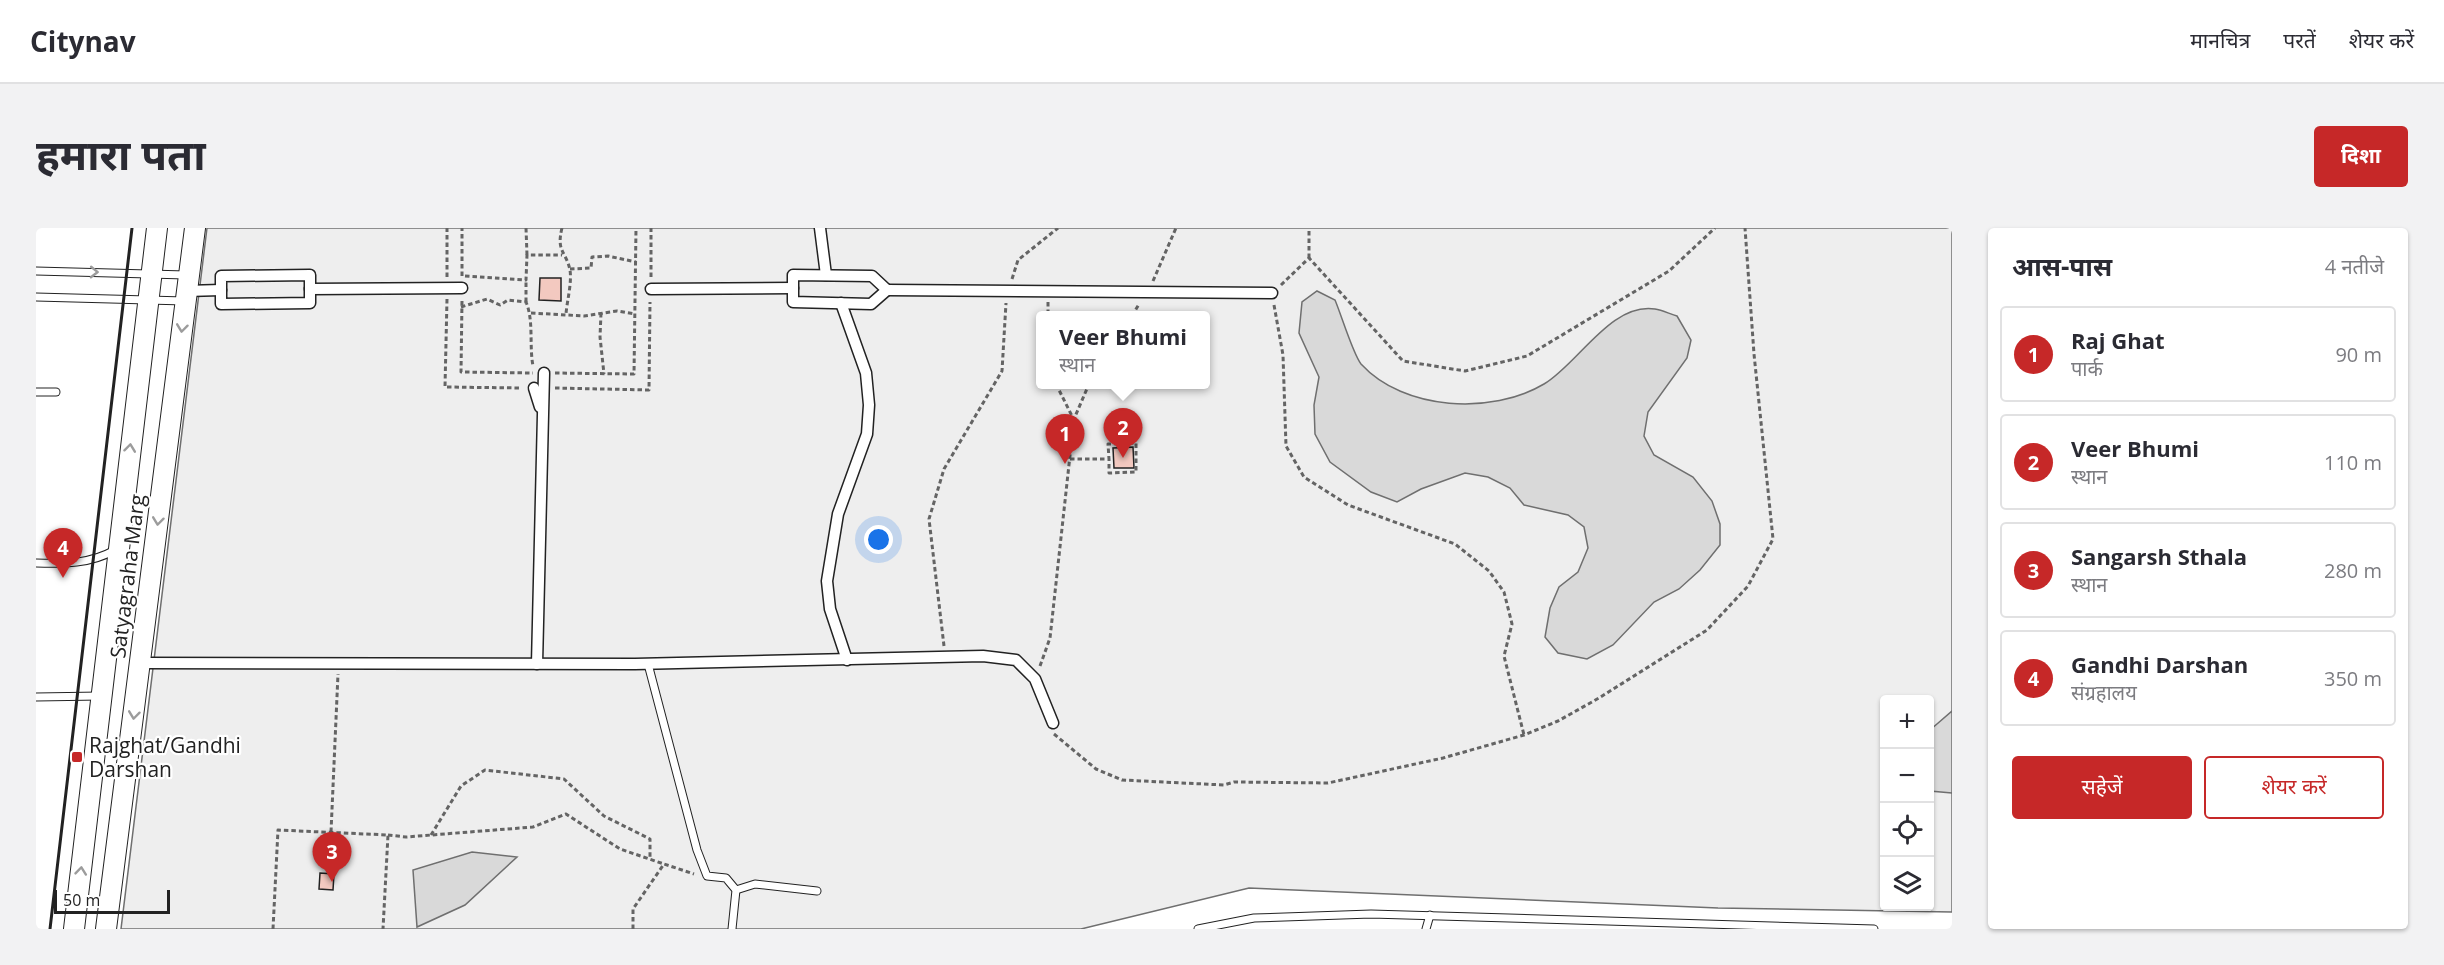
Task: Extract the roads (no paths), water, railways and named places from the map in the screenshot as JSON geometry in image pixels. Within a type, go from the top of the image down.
[{"type":"main road","name":"Satyagraha Marg","points":[[74,929],[157,228]]},
{"type":"main road","name":"Satyagraha Marg","points":[[106,929],[195,228]]},
{"type":"street","points":[[820,228],[826,275]]},
{"type":"street","points":[[310,275],[310,303],[221,304],[221,290],[221,276],[310,275]]},
{"type":"street","points":[[887,290],[872,276],[794,275],[793,302],[871,304],[887,290],[1272,293]]},
{"type":"street","points":[[310,289],[462,288]]},
{"type":"street","points":[[651,289],[793,288]]},
{"type":"street","points":[[186,289],[221,290]]},
{"type":"street","points":[[841,303],[866,373],[869,405],[867,434],[838,514],[827,581],[830,609],[847,660]]},
{"type":"street","points":[[537,664],[544,373]]},
{"type":"street","points":[[534,388],[543,416]]},
{"type":"street","points":[[543,416],[551,388]]},
{"type":"street","points":[[141,663],[648,664],[983,656],[1016,660],[1035,679],[1053,723]]},
{"type":"lane","points":[[36,271],[151,273],[186,289]]},
{"type":"lane","points":[[36,297],[148,300],[186,289]]},
{"type":"lane","points":[[36,392],[56,392]]},
{"type":"lane","points":[[36,563],[71,564],[103,557],[118,548]]},
{"type":"lane","points":[[648,664],[684,805],[707,876],[726,878],[736,890],[732,929]]},
{"type":"lane","points":[[36,697],[100,696]]},
{"type":"lane","points":[[736,890],[755,884],[817,891]]},
{"type":"lane","points":[[1198,929],[1254,918],[1371,914],[1874,929]]},
{"type":"lane","points":[[1426,929],[1430,915]]},
{"type":"place","name":"Veer Bhumi","points":[[1123,458]]},
{"type":"place","name":"Raj Ghat","points":[[1065,464]]},
{"type":"place","name":"Gandhi Darshan","points":[[63,578]]},
{"type":"place","name":"Rajghat/Gandhi Darshan","points":[[77,757]]},
{"type":"place","name":"Sangarsh Sthala","points":[[332,882]]}]
